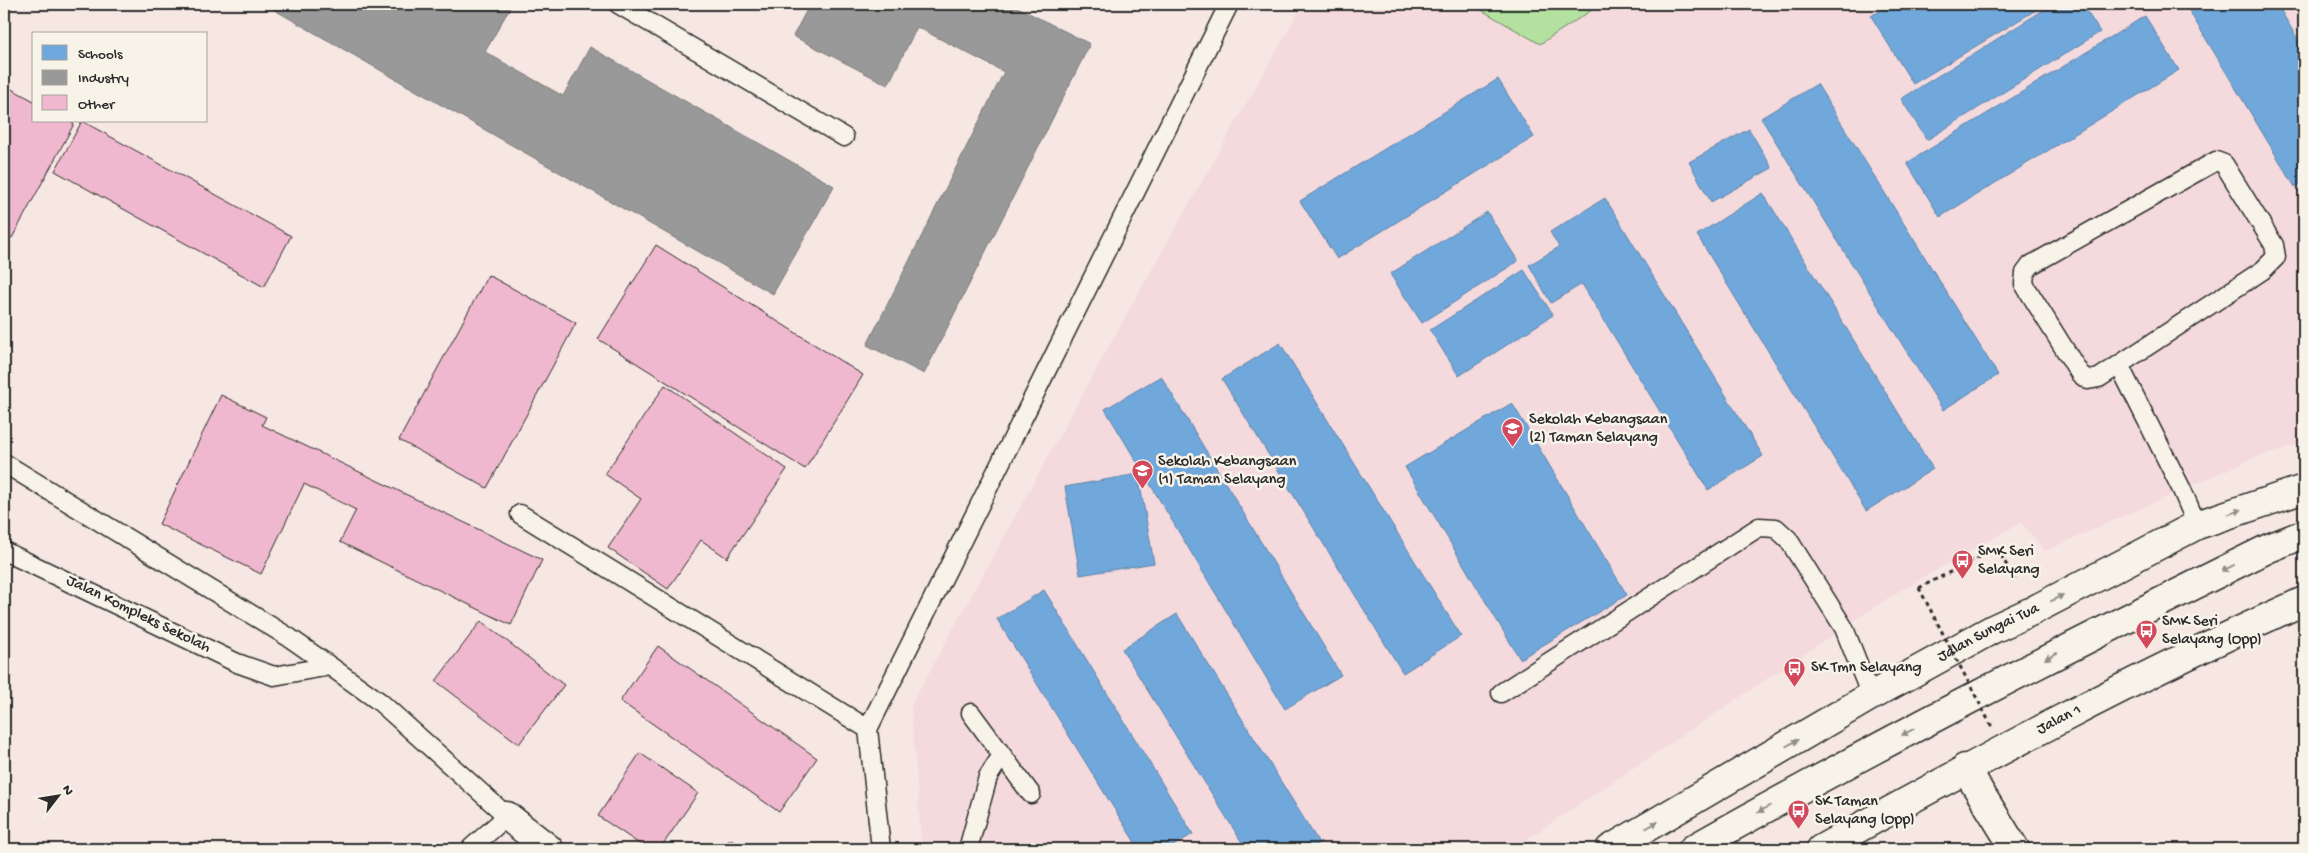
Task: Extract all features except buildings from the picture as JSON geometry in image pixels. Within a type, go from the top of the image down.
[{"type":"main road","name":"Jalan Sungai Tua","points":[[1610,849],[1871,696],[1993,629],[2032,612],[2197,525],[2304,489]]},
{"type":"main road","points":[[1693,849],[1786,797],[2045,660],[2269,548],[2304,534]]},
{"type":"main road","name":"Jalan 1","points":[[1821,849],[1965,768],[2074,712],[2304,601]]},
{"type":"main road","points":[[1965,768],[2015,849]]},
{"type":"main road","points":[[507,816],[549,849]]},
{"type":"lane","points":[[618,4],[844,138]]},
{"type":"lane","points":[[881,849],[868,729],[1228,4]]},
{"type":"lane","points":[[2216,161],[2224,164],[2274,244],[2276,257],[2263,270],[2119,365],[2099,378],[2088,380],[2080,374],[2024,284],[2025,273],[2031,265],[2206,165],[2216,161]]},
{"type":"lane","points":[[2119,365],[2182,490],[2197,525]]},
{"type":"lane","points":[[4,463],[290,638],[380,702],[507,816],[470,849]]},
{"type":"lane","points":[[520,514],[868,729]]},
{"type":"lane","points":[[1501,693],[1759,527],[1776,528],[1788,539],[1844,628],[1871,696]]},
{"type":"lane","name":"Jalan Kompleks Sekolah","points":[[4,551],[237,663],[274,676],[330,666]]},
{"type":"lane","points":[[972,713],[1031,794]]},
{"type":"lane","points":[[968,849],[988,777],[1002,755]]},
{"type":"path","points":[[1993,729],[1919,588],[1998,548],[2032,612]]},
{"type":"shaded area","points":[[1303,4],[2304,4],[2304,442],[2251,459],[2045,551],[2021,522],[1891,596],[1512,849],[922,849],[911,705],[1134,301]]},
{"type":"green space","points":[[1471,4],[1601,4],[1540,44]]},
{"type":"place","name":"Sekolah Kebangsaan (2) Taman Selayang","points":[[1513,448]]},
{"type":"place","name":"Sekolah Kebangsaan (1) Taman Selayang","points":[[1142,490]]},
{"type":"place","name":"SMK Seri Selayang","points":[[1962,580]]},
{"type":"place","name":"SMK Seri Selayang (Opp)","points":[[2146,650]]},
{"type":"place","name":"SK Tmn Selayang","points":[[1795,687]]},
{"type":"place","name":"SK Taman Selayang (Opp)","points":[[1799,830]]}]
